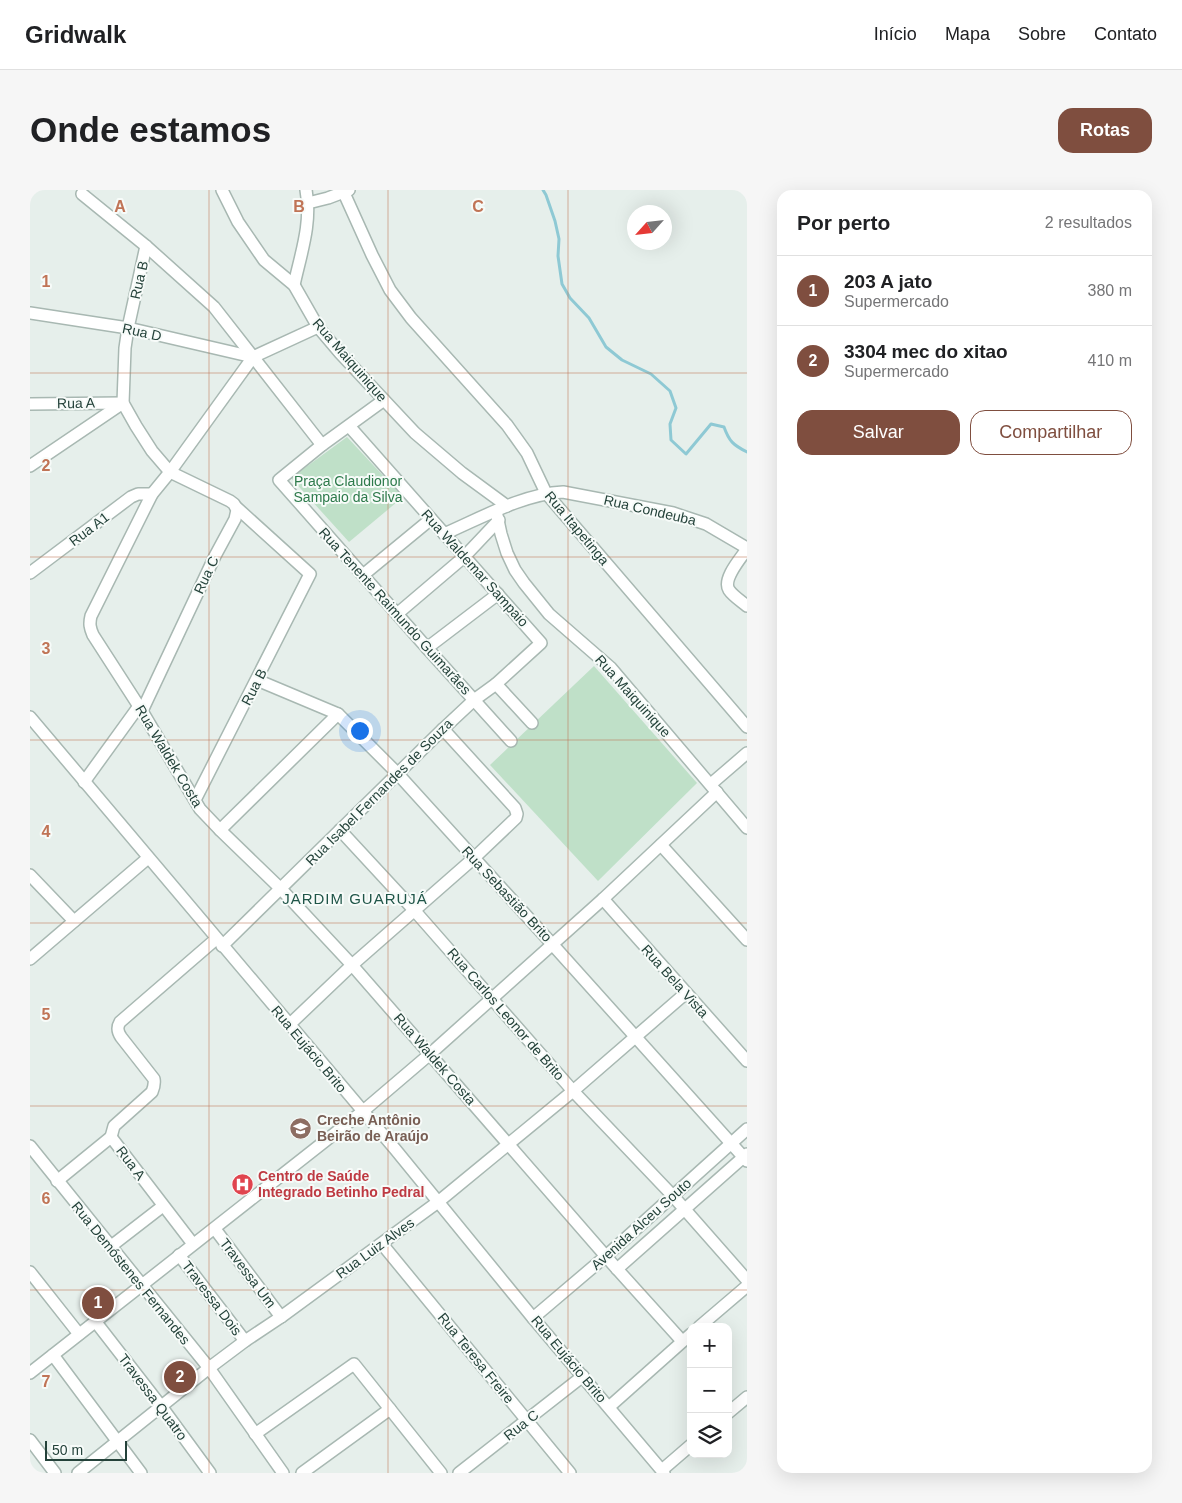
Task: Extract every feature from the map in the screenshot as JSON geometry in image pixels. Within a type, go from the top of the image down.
[{"type":"street","name":"Rua Maiquinique","points":[[222,190],[238,222],[264,260],[294,285],[318,327],[415,433],[462,473],[507,506]]},
{"type":"street","points":[[294,285],[308,226],[306,190]]},
{"type":"street","points":[[308,203],[327,194],[347,191]]},
{"type":"street","name":"Rua Itapetinga","points":[[347,191],[372,255],[390,290],[411,318],[507,425],[527,452],[546,493],[747,727]]},
{"type":"street","points":[[82,194],[146,246],[214,307],[322,445],[384,400]]},
{"type":"street","name":"Rua B","points":[[123,403],[125,348],[146,246]]},
{"type":"street","name":"Rua D","points":[[30,313],[128,328],[253,357]]},
{"type":"street","name":"Rua Waldek Costa","points":[[318,327],[253,357],[152,494],[91,616],[89,623],[93,635],[141,709],[200,809],[281,889],[352,965],[617,1269],[687,1338]]},
{"type":"street","points":[[30,466],[123,403],[152,451],[170,472],[230,501],[236,507]]},
{"type":"street","name":"Rua A","points":[[30,404],[123,403]]},
{"type":"street","name":"Rua Waldemar Sampaio","points":[[349,426],[541,643]]},
{"type":"street","name":"Rua Tenente Raimundo Guimarães","points":[[322,445],[279,480],[511,741]]},
{"type":"street","name":"Rua Condeuba","points":[[497,516],[507,506],[546,493],[563,492],[646,506],[673,513],[706,524],[747,548]]},
{"type":"street","name":"Rua A1","points":[[30,573],[131,497],[138,494],[152,494]]},
{"type":"street","name":"Rua B","points":[[196,800],[310,574],[236,507]]},
{"type":"street","name":"Rua C","points":[[84,782],[141,709],[215,556],[235,519],[236,507]]},
{"type":"street","name":"Rua Maiquinique","points":[[497,516],[507,554],[524,583],[549,614],[611,668],[747,828]]},
{"type":"street","points":[[444,534],[497,516]]},
{"type":"street","points":[[397,614],[464,557],[497,516]]},
{"type":"street","points":[[363,575],[431,519]]},
{"type":"street","points":[[747,548],[727,582],[730,591],[747,606]]},
{"type":"street","points":[[427,648],[498,594]]},
{"type":"street","name":"Rua Isabel Fernandes de Souza","points":[[111,1137],[114,1126],[152,1092],[155,1082],[118,1033],[120,1022],[150,994],[219,942],[281,889],[443,728],[541,643]]},
{"type":"street","name":"Rua Sebastião Brito","points":[[257,680],[338,714],[397,773],[746,1158]]},
{"type":"street","points":[[496,684],[532,723]]},
{"type":"street","points":[[220,830],[338,714]]},
{"type":"street","name":"Rua Eujácio Brito","points":[[30,717],[663,1472]]},
{"type":"street","points":[[290,1025],[352,965],[474,858],[516,818],[516,811],[443,728]]},
{"type":"street","points":[[31,1371],[362,1112],[430,1054],[553,945],[661,845],[747,753]]},
{"type":"street","name":"Rua Carlos Leonor de Brito","points":[[340,830],[414,910],[573,1091],[673,1196],[747,1280]]},
{"type":"street","points":[[661,845],[747,940]]},
{"type":"street","points":[[30,959],[148,858]]},
{"type":"street","points":[[30,875],[74,921]]},
{"type":"street","name":"Rua Bela Vista","points":[[603,899],[747,1062]]},
{"type":"street","name":"Rua Luiz Alves","points":[[78,1473],[209,1368],[438,1202],[573,1091],[686,993]]},
{"type":"street","name":"Avenida Alceu Souto","points":[[533,1318],[606,1256],[747,1130]]},
{"type":"street","name":"Rua A","points":[[57,1181],[111,1137],[193,1244]]},
{"type":"street","name":"Rua Demóstenes Fernandes","points":[[30,1146],[209,1368],[283,1473]]},
{"type":"street","name":"Avenida Alceu Souto","points":[[617,1269],[746,1158]]},
{"type":"street","points":[[110,1247],[163,1206]]},
{"type":"street","name":"Travessa Um","points":[[214,1229],[281,1317]]},
{"type":"street","name":"Rua Teresa Freire","points":[[382,1244],[570,1473]]},
{"type":"street","name":"Travessa Dois","points":[[179,1255],[245,1341]]},
{"type":"street","points":[[30,1272],[79,1334]]},
{"type":"street","points":[[704,1323],[747,1286]]},
{"type":"street","name":"Travessa Quatro","points":[[95,1321],[210,1473]]},
{"type":"street","points":[[609,1407],[687,1338]]},
{"type":"street","points":[[53,1355],[141,1473]]},
{"type":"street","points":[[255,1434],[354,1364],[441,1473]]},
{"type":"street","name":"Rua C","points":[[459,1473],[583,1376]]},
{"type":"street","points":[[732,1410],[747,1397]]},
{"type":"street","points":[[302,1473],[390,1409]]},
{"type":"street","points":[[30,1440],[55,1473]]},
{"type":"street","points":[[663,1472],[687,1449]]},
{"type":"green space","name":"Praça Claudionor Sampaio da Silva","points":[[347,437],[403,497],[349,542],[291,478]]},
{"type":"green space","points":[[594,666],[697,783],[598,881],[490,765]]},
{"type":"waterway","points":[[543,190],[555,221],[559,239],[558,256],[562,284],[570,298],[589,318],[606,347],[622,360],[651,374],[670,391],[676,408],[670,424],[671,440],[686,454],[711,424],[724,427],[732,442],[747,452]]},
{"type":"place","name":"Creche Antônio Beirão de Araújo","points":[[301,1128]]},
{"type":"place","name":"Centro de Saúde Integrado Betinho Pedral","points":[[242,1184]]},
{"type":"place","name":"203 A jato","points":[[98,1303]]},
{"type":"place","name":"3304 mec do xitao","points":[[180,1377]]},
{"type":"district","name":"JARDIM GUARUJÁ","points":[[355,899]]}]
